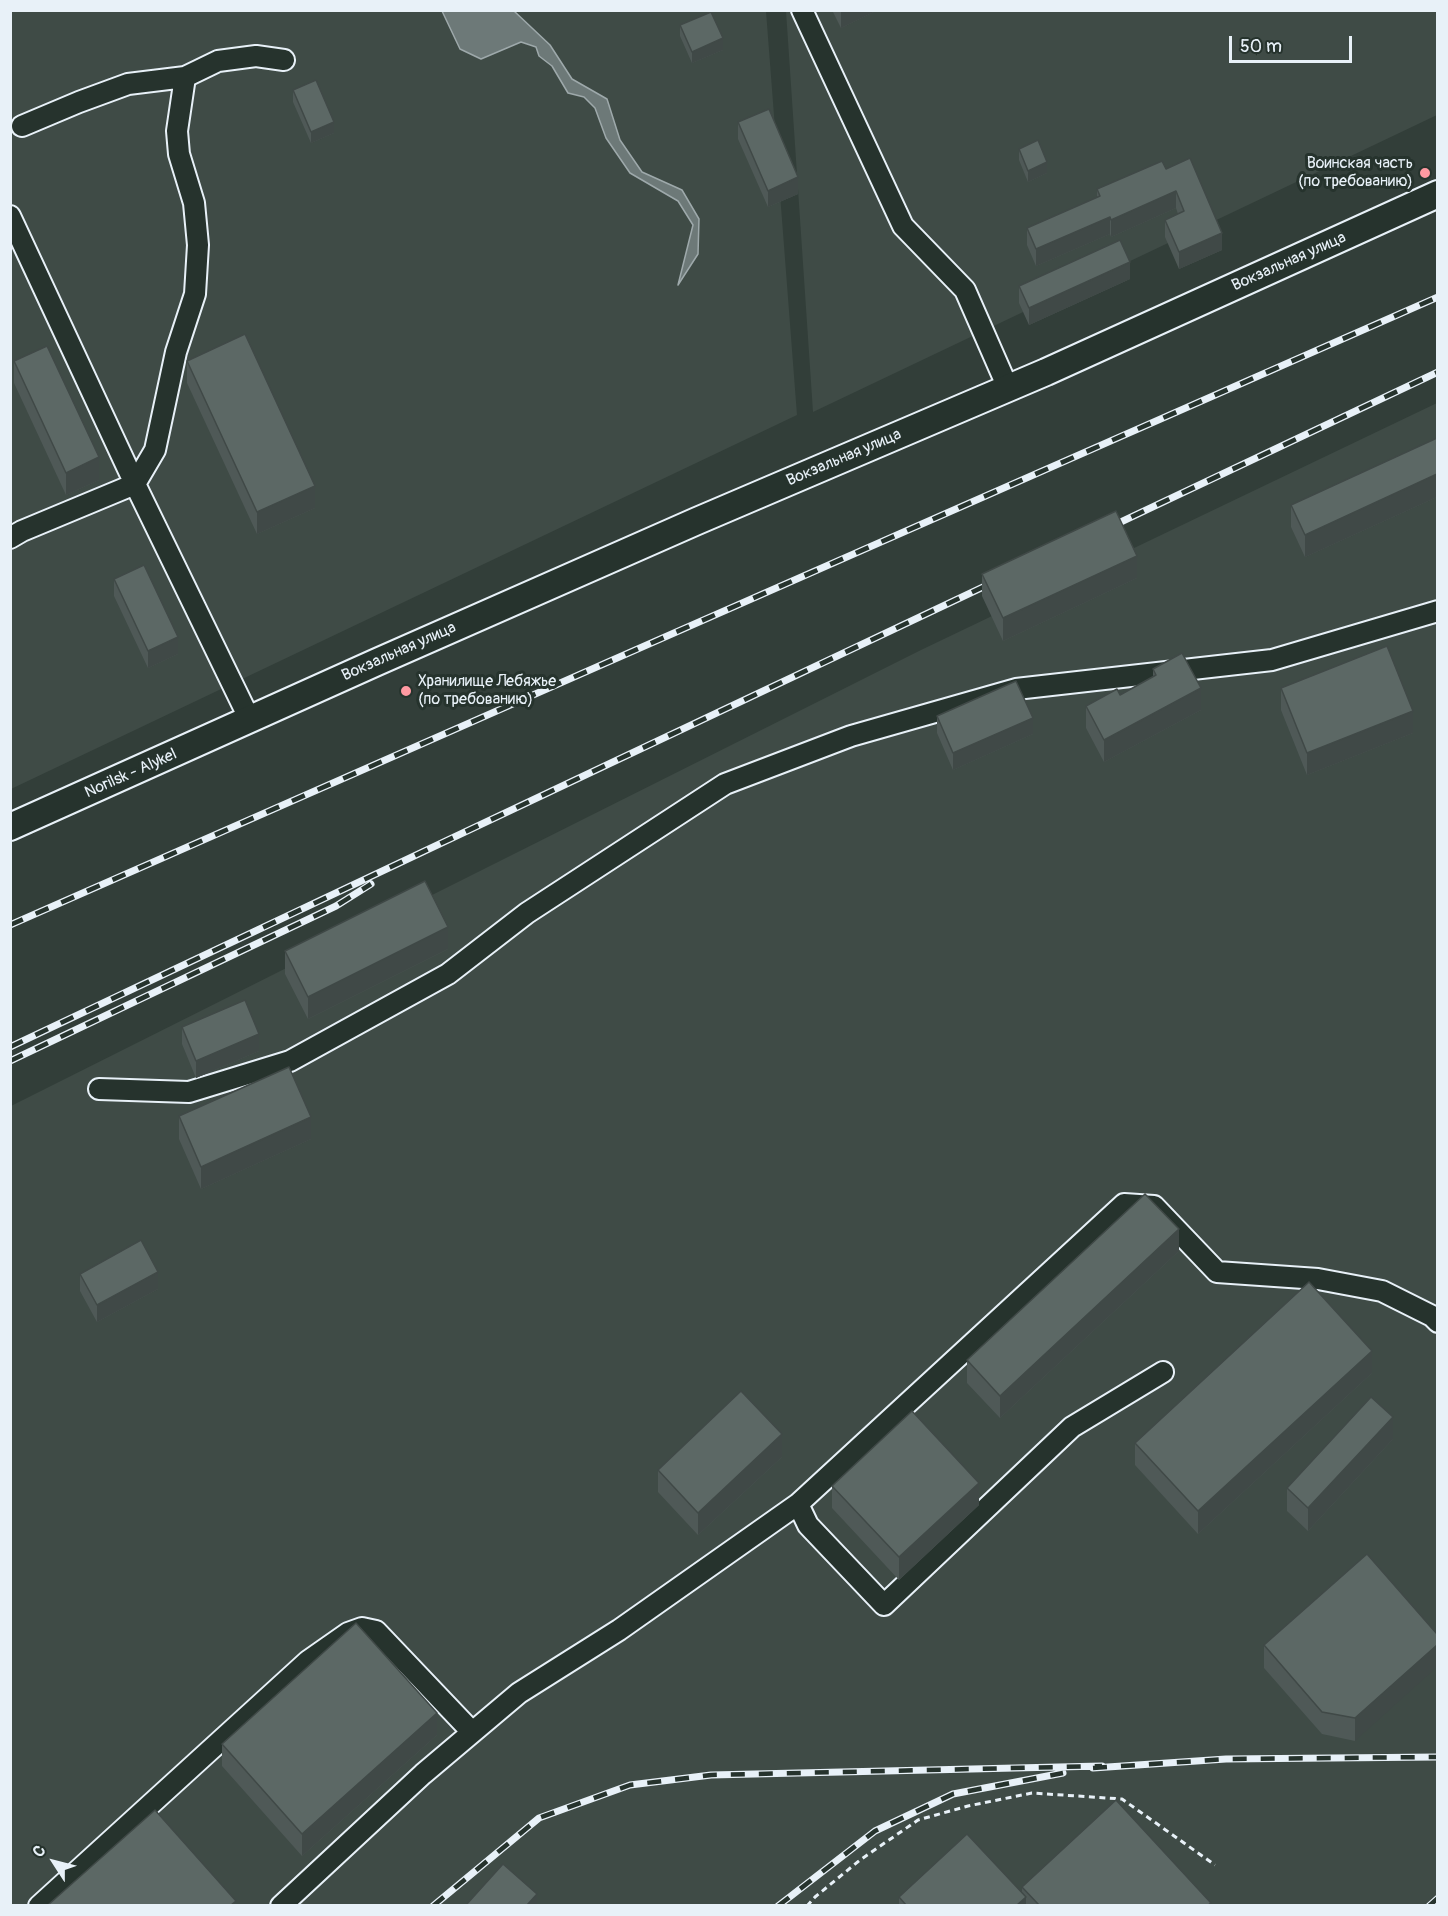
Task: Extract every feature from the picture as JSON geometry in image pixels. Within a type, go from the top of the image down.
[{"type":"main road","name":"Вокзальная улица","points":[[250,720],[676,530],[1008,388],[1437,194]]},
{"type":"main road","name":"Norilsk - Alykel","points":[[10,827],[250,720]]},
{"type":"lane","points":[[802,10],[903,226],[965,290],[1008,388]]},
{"type":"lane","points":[[22,126],[128,84],[185,77],[218,61],[256,56],[284,60]]},
{"type":"lane","points":[[10,538],[135,484],[155,450],[176,352],[195,294],[198,245],[194,202],[179,154],[177,131],[185,77]]},
{"type":"lane","points":[[10,216],[135,484],[250,720]]},
{"type":"lane","points":[[99,1089],[189,1092],[290,1061],[448,974],[527,913],[725,784],[850,736],[1016,689],[1272,660],[1437,611]]},
{"type":"lane","points":[[281,1905],[423,1774],[519,1693],[619,1630],[798,1504],[1124,1204],[1154,1206],[1217,1272],[1318,1279],[1382,1291],[1432,1316],[1437,1322]]},
{"type":"lane","points":[[798,1504],[808,1525],[884,1605],[1072,1427],[1162,1372]]},
{"type":"lane","points":[[39,1905],[308,1661],[348,1633],[362,1628],[376,1632],[472,1732]]},
{"type":"path","points":[[807,1905],[860,1860],[918,1820],[968,1806],[1032,1793],[1122,1799],[1215,1865]]},
{"type":"shaded area","points":[[11,11],[766,11],[797,415],[11,789]]},
{"type":"shaded area","points":[[442,11],[514,11],[550,45],[572,79],[607,99],[620,140],[642,172],[682,190],[699,219],[698,254],[678,285],[693,225],[678,201],[630,173],[606,138],[595,108],[584,97],[568,93],[552,66],[539,56],[536,47],[521,42],[481,59],[460,49]]},
{"type":"shaded area","points":[[786,11],[1437,11],[1437,115],[813,412]]},
{"type":"shaded area","points":[[1437,403],[1437,1905],[11,1906],[11,1106],[921,650]]},
{"type":"building","points":[[711,12],[723,38],[692,52],[680,25]]},
{"type":"building","points":[[316,80],[334,122],[311,132],[293,90]]},
{"type":"building","points":[[769,109],[798,177],[768,191],[738,122]]},
{"type":"building","points":[[1038,140],[1047,162],[1028,171],[1019,149]]},
{"type":"building","points":[[1190,158],[1222,233],[1179,252],[1165,220],[1184,211],[1176,191],[1111,220],[1110,217],[1036,249],[1027,228],[1100,196],[1097,189],[1162,161],[1166,169]]},
{"type":"building","points":[[1120,240],[1130,262],[1029,308],[1019,286]]},
{"type":"building","points":[[245,334],[315,486],[257,512],[187,361]]},
{"type":"building","points":[[47,346],[99,457],[66,473],[14,361]]},
{"type":"building","points":[[1437,438],[1437,474],[1305,535],[1291,505]]},
{"type":"building","points":[[1116,511],[1137,556],[1003,618],[982,574]]},
{"type":"building","points":[[144,565],[178,637],[148,651],[114,579]]},
{"type":"building","points":[[1387,646],[1413,711],[1307,753],[1281,688]]},
{"type":"building","points":[[1182,653],[1201,688],[1104,740],[1086,706],[1117,689],[1120,695],[1156,675],[1153,669]]},
{"type":"building","points":[[1016,681],[1033,718],[953,753],[937,716]]},
{"type":"building","points":[[425,881],[448,927],[308,997],[285,951]]},
{"type":"building","points":[[245,1000],[259,1034],[196,1061],[182,1027]]},
{"type":"building","points":[[289,1067],[311,1117],[201,1167],[179,1116]]},
{"type":"building","points":[[1145,1194],[1179,1229],[1000,1396],[967,1360]]},
{"type":"building","points":[[141,1240],[158,1272],[97,1305],[80,1274]]},
{"type":"building","points":[[1309,1282],[1372,1351],[1198,1511],[1135,1443]]},
{"type":"building","points":[[741,1391],[782,1434],[698,1513],[658,1470]]},
{"type":"building","points":[[1371,1397],[1393,1417],[1308,1508],[1287,1488]]},
{"type":"building","points":[[912,1411],[979,1483],[899,1557],[832,1486]]},
{"type":"building","points":[[1367,1554],[1437,1634],[1437,1645],[1355,1718],[1322,1712],[1264,1645]]},
{"type":"building","points":[[356,1623],[437,1713],[302,1834],[222,1744]]},
{"type":"building","points":[[1116,1800],[1211,1903],[1208,1905],[1039,1905],[1022,1887]]},
{"type":"building","points":[[155,1810],[236,1901],[231,1905],[48,1905]]},
{"type":"building","points":[[967,1834],[1026,1897],[1017,1905],[906,1905],[899,1897]]},
{"type":"building","points":[[503,1864],[537,1894],[527,1905],[466,1905]]},
{"type":"railway","points":[[10,925],[1438,297]]},
{"type":"railway","points":[[1106,529],[1438,372]]},
{"type":"railway","points":[[10,1047],[998,580]]},
{"type":"railway","points":[[10,1061],[336,906],[371,884]]},
{"type":"railway","points":[[1093,1768],[1226,1759],[1438,1757]]},
{"type":"railway","points":[[433,1906],[539,1818],[630,1785],[711,1775],[1102,1766]]},
{"type":"railway","points":[[778,1906],[875,1831],[953,1794],[1063,1773]]},
{"type":"railway","points":[[1429,1906],[1438,1898]]},
{"type":"place","name":"Воинская часть (по требованию)","points":[[1425,173]]},
{"type":"place","name":"Хранилище Лебяжье (по требованию)","points":[[406,691]]}]
